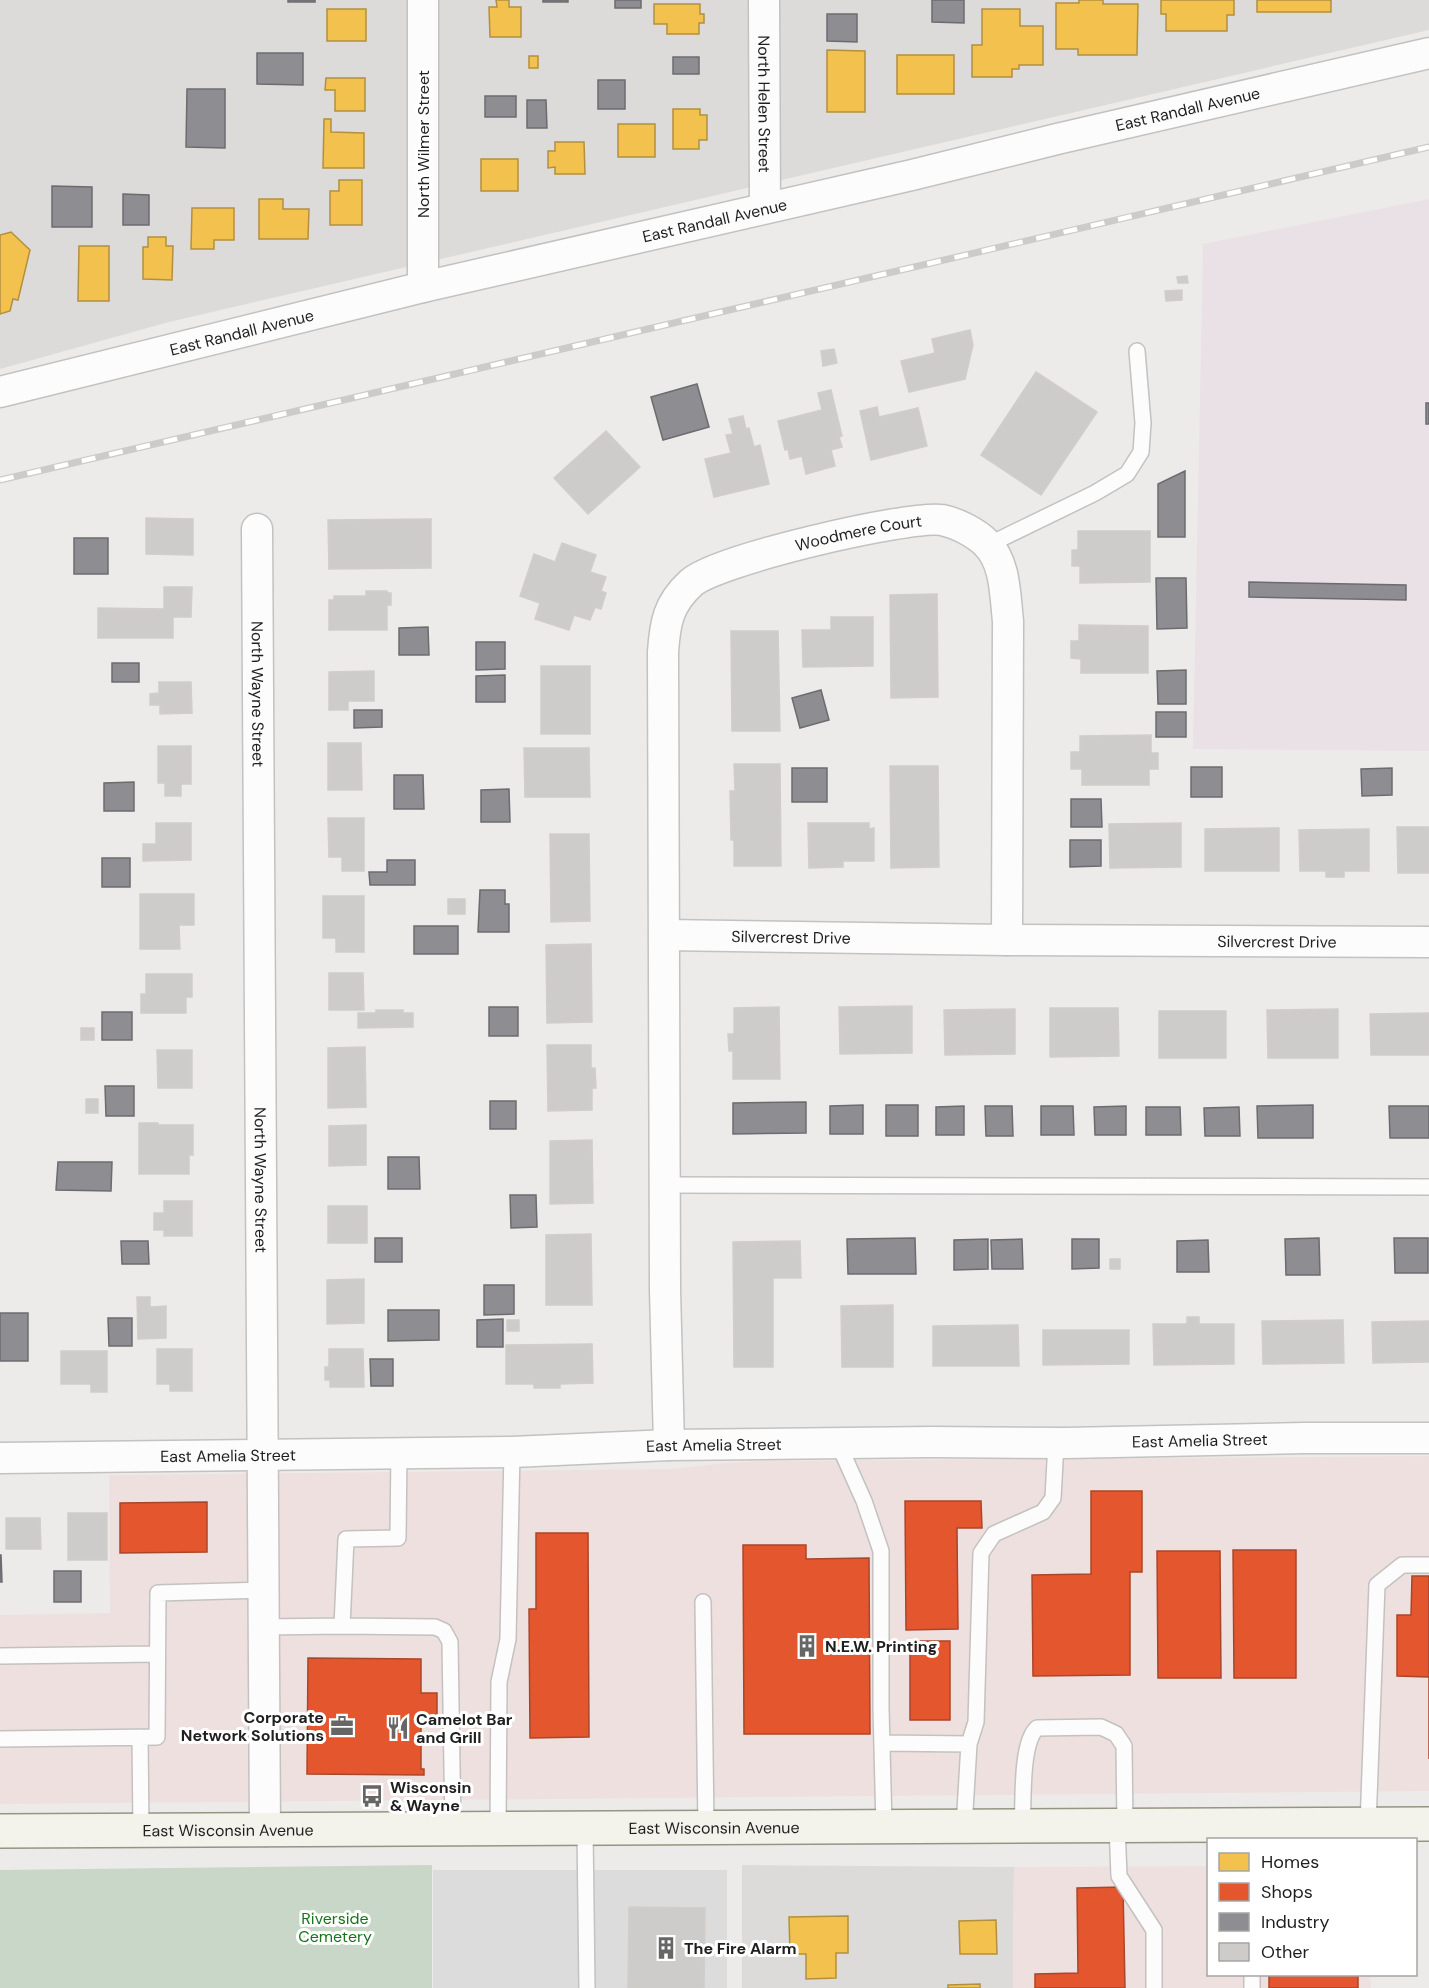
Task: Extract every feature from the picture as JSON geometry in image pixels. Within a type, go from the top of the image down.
[{"type":"main road","name":"East Wisconsin Avenue","points":[[0,1831],[1121,1826],[1254,1832],[1429,1824]]},
{"type":"street","name":"North Wilmer Street","points":[[423,0],[423,287]]},
{"type":"street","name":"North Helen Street","points":[[764,0],[765,208]]},
{"type":"street","name":"East Randall Avenue","points":[[0,392],[423,287],[1429,53]]},
{"type":"street","name":"Woodmere Court","points":[[665,935],[663,652],[665,623],[675,600],[692,581],[719,568],[756,555],[887,526],[942,520],[966,529],[988,545],[998,560],[1003,579],[1008,621],[1007,940]]},
{"type":"street","name":"North Wayne Street","points":[[257,529],[265,1831]]},
{"type":"street","name":"Silvercrest Drive","points":[[665,935],[1007,940],[1429,942]]},
{"type":"street","points":[[665,935],[665,1185],[669,1445]]},
{"type":"street","name":"East Amelia Street","points":[[0,1458],[513,1452],[669,1445],[1429,1438]]},
{"type":"lane","points":[[988,545],[1095,493],[1127,474],[1141,452],[1143,423],[1137,351]]},
{"type":"lane","points":[[665,1185],[1429,1186]]},
{"type":"lane","points":[[838,1443],[864,1501],[881,1551],[884,1827]]},
{"type":"lane","points":[[964,1827],[969,1744],[976,1722],[981,1553],[994,1534],[1043,1512],[1053,1498],[1056,1443]]},
{"type":"lane","points":[[342,1626],[346,1539],[398,1538],[399,1452]]},
{"type":"lane","points":[[498,1829],[499,1682],[508,1639],[513,1452]]},
{"type":"lane","points":[[1368,1825],[1377,1585],[1402,1565],[1429,1565]]},
{"type":"lane","points":[[0,1739],[157,1737],[158,1593],[263,1590]]},
{"type":"lane","points":[[703,1602],[706,1828]]},
{"type":"lane","points":[[263,1628],[435,1627],[444,1631],[450,1642],[453,1830]]},
{"type":"lane","points":[[0,1656],[158,1654]]},
{"type":"lane","points":[[1022,1827],[1026,1747],[1032,1733],[1037,1728],[1101,1727],[1116,1734],[1124,1746],[1119,1876],[1154,1930],[1154,1988]]},
{"type":"lane","points":[[140,1737],[141,1831]]},
{"type":"lane","points":[[882,1743],[969,1744]]},
{"type":"lane","points":[[585,1829],[587,1988]]},
{"type":"shaded area","points":[[0,0],[1429,0],[1429,30],[169,322],[0,369]]},
{"type":"shaded area","points":[[1429,199],[1429,751],[1193,749],[1203,244]]},
{"type":"shaded area","points":[[1429,1456],[1429,1791],[0,1804],[0,1615],[110,1613],[109,1475],[672,1469],[764,1461]]},
{"type":"shaded area","points":[[742,1865],[1014,1867],[1013,1988],[742,1988]]},
{"type":"shaded area","points":[[1207,1866],[1207,1976],[1370,1976],[1371,1988],[1013,1988],[1014,1867]]},
{"type":"shaded area","points":[[433,1870],[727,1870],[727,1988],[704,1988],[704,1908],[629,1907],[628,1988],[433,1988]]},
{"type":"green space","name":"Riverside Cemetery","points":[[432,1865],[432,1988],[0,1988],[0,1870]]},
{"type":"building: Homes","points":[[496,0],[509,0],[509,7],[521,7],[521,37],[490,37],[489,7],[497,7]]},
{"type":"building: Homes","points":[[1079,0],[1103,0],[1103,4],[1138,4],[1137,55],[1078,55],[1078,49],[1056,49],[1056,3],[1079,3]]},
{"type":"building: Homes","points":[[1161,0],[1234,0],[1234,15],[1227,15],[1227,31],[1166,31],[1166,14],[1161,14]]},
{"type":"building: Homes","points":[[1257,0],[1331,0],[1331,12],[1257,12]]},
{"type":"building: Homes","points":[[654,4],[700,4],[700,14],[704,14],[704,23],[699,23],[699,34],[667,34],[667,24],[654,24]]},
{"type":"building: Homes","points":[[327,9],[366,9],[366,41],[327,41]]},
{"type":"building: Homes","points":[[982,9],[1020,9],[1020,26],[1043,26],[1043,65],[1019,65],[1019,69],[1012,69],[1012,77],[972,77],[972,45],[982,45]]},
{"type":"building: Homes","points":[[827,50],[865,51],[865,112],[827,112]]},
{"type":"building: Homes","points":[[897,55],[954,55],[954,94],[897,94]]},
{"type":"building: Homes","points":[[529,56],[538,56],[538,68],[529,68]]},
{"type":"building: Homes","points":[[326,78],[365,78],[365,111],[335,111],[335,90],[325,90]]},
{"type":"building: Homes","points":[[673,109],[700,109],[700,115],[707,115],[707,140],[699,140],[699,149],[673,149]]},
{"type":"building: Homes","points":[[324,119],[331,119],[331,132],[364,133],[364,168],[323,168]]},
{"type":"building: Homes","points":[[618,124],[655,124],[655,157],[618,157]]},
{"type":"building: Homes","points":[[555,142],[584,142],[585,174],[555,174],[555,167],[548,168],[548,151],[555,151]]},
{"type":"building: Homes","points":[[481,159],[518,159],[518,191],[481,191]]},
{"type":"building: Homes","points":[[339,180],[362,180],[362,225],[330,225],[330,191],[339,191]]},
{"type":"building: Homes","points":[[259,199],[283,199],[283,209],[309,209],[308,239],[259,239]]},
{"type":"building: Homes","points":[[192,208],[234,208],[234,240],[214,240],[214,249],[191,249]]},
{"type":"building: Homes","points":[[11,232],[30,250],[18,300],[13,299],[10,311],[0,314],[0,235]]},
{"type":"building: Homes","points":[[148,237],[166,237],[166,246],[173,246],[172,280],[143,279],[143,247],[148,247]]},
{"type":"building: Homes","points":[[79,246],[109,246],[109,301],[78,301]]},
{"type":"building: Homes","points":[[848,1916],[848,1953],[836,1953],[836,1978],[806,1979],[806,1954],[790,1954],[789,1917]]},
{"type":"building: Homes","points":[[996,1920],[997,1954],[960,1954],[959,1921]]},
{"type":"building: Homes","points":[[980,1984],[980,1988],[948,1988],[948,1985]]},
{"type":"building: Shops","points":[[1091,1491],[1142,1491],[1142,1572],[1130,1572],[1130,1675],[1033,1676],[1032,1575],[1091,1574]]},
{"type":"building: Shops","points":[[905,1501],[981,1501],[982,1528],[957,1528],[958,1629],[906,1630]]},
{"type":"building: Shops","points":[[207,1502],[207,1552],[120,1553],[120,1503]]},
{"type":"building: Shops","points":[[536,1533],[588,1533],[589,1737],[530,1738],[529,1609],[536,1609]]},
{"type":"building: Shops","name":"N.E.W. Printing","points":[[743,1545],[806,1545],[806,1559],[869,1558],[870,1734],[744,1734]]},
{"type":"building: Shops","points":[[1233,1550],[1296,1550],[1296,1678],[1234,1678]]},
{"type":"building: Shops","points":[[1157,1551],[1220,1551],[1221,1678],[1158,1678]]},
{"type":"building: Shops","points":[[1412,1576],[1429,1576],[1429,1677],[1397,1676],[1397,1615],[1411,1615]]},
{"type":"building: Shops","points":[[910,1641],[950,1641],[950,1720],[910,1720]]},
{"type":"building: Shops","points":[[308,1658],[421,1659],[421,1693],[437,1693],[437,1719],[421,1719],[421,1769],[424,1769],[424,1775],[307,1774]]},
{"type":"building: Shops","points":[[1123,1887],[1125,1988],[1035,1988],[1035,1974],[1078,1973],[1077,1888]]},
{"type":"building: Shops","points":[[1269,1976],[1358,1976],[1358,1988],[1269,1988]]},
{"type":"building: Industry","points":[[288,0],[315,0],[315,2],[288,2]]},
{"type":"building: Industry","points":[[543,0],[568,0],[568,2],[543,2]]},
{"type":"building: Industry","points":[[615,0],[641,0],[641,8],[615,8]]},
{"type":"building: Industry","points":[[932,0],[964,0],[964,23],[932,22]]},
{"type":"building: Industry","points":[[827,14],[857,14],[857,42],[827,41]]},
{"type":"building: Industry","points":[[257,53],[303,53],[303,85],[257,84]]},
{"type":"building: Industry","points":[[673,57],[699,57],[699,74],[673,74]]},
{"type":"building: Industry","points":[[598,80],[625,80],[625,109],[598,109]]},
{"type":"building: Industry","points":[[187,89],[225,89],[225,148],[186,147]]},
{"type":"building: Industry","points":[[485,96],[516,96],[516,117],[485,117]]},
{"type":"building: Industry","points":[[527,100],[546,100],[547,128],[527,128]]},
{"type":"building: Industry","points":[[52,186],[92,187],[92,227],[52,227]]},
{"type":"building: Industry","points":[[123,194],[149,195],[149,225],[123,225]]},
{"type":"building: Industry","points":[[697,384],[709,427],[663,440],[651,397]]},
{"type":"building: Industry","points":[[1426,403],[1429,403],[1429,424],[1426,424]]},
{"type":"building: Industry","points":[[1185,471],[1185,537],[1158,537],[1158,484]]},
{"type":"building: Industry","points":[[74,538],[108,538],[108,574],[74,574]]},
{"type":"building: Industry","points":[[1156,578],[1186,578],[1187,628],[1157,629]]},
{"type":"building: Industry","points":[[1249,582],[1406,585],[1406,600],[1249,597]]},
{"type":"building: Industry","points":[[428,627],[429,655],[399,655],[399,628]]},
{"type":"building: Industry","points":[[476,642],[505,642],[505,669],[476,670]]},
{"type":"building: Industry","points":[[112,663],[139,663],[139,682],[112,682]]},
{"type":"building: Industry","points":[[1186,670],[1186,704],[1158,704],[1157,671]]},
{"type":"building: Industry","points":[[505,675],[505,702],[476,702],[476,676]]},
{"type":"building: Industry","points":[[821,690],[829,720],[800,728],[792,698]]},
{"type":"building: Industry","points":[[354,710],[382,710],[382,727],[354,728]]},
{"type":"building: Industry","points":[[1156,712],[1186,712],[1186,737],[1156,737]]},
{"type":"building: Industry","points":[[1191,767],[1222,767],[1222,797],[1191,797]]},
{"type":"building: Industry","points":[[792,768],[827,768],[827,802],[792,802]]},
{"type":"building: Industry","points":[[1392,768],[1392,795],[1362,796],[1361,769]]},
{"type":"building: Industry","points":[[394,775],[423,775],[424,809],[394,809]]},
{"type":"building: Industry","points":[[134,782],[134,811],[104,811],[104,783]]},
{"type":"building: Industry","points":[[509,789],[510,822],[481,822],[481,790]]},
{"type":"building: Industry","points":[[1071,799],[1101,799],[1102,827],[1071,827]]},
{"type":"building: Industry","points":[[1070,840],[1101,840],[1101,866],[1070,867]]},
{"type":"building: Industry","points":[[102,858],[130,858],[130,887],[102,887]]},
{"type":"building: Industry","points":[[387,860],[415,860],[415,885],[370,885],[369,872],[387,872]]},
{"type":"building: Industry","points":[[480,890],[505,890],[505,904],[509,904],[509,932],[478,932]]},
{"type":"building: Industry","points":[[414,926],[458,926],[458,954],[414,954]]},
{"type":"building: Industry","points":[[489,1007],[518,1007],[518,1036],[489,1036]]},
{"type":"building: Industry","points":[[102,1012],[132,1012],[132,1040],[102,1040]]},
{"type":"building: Industry","points":[[105,1086],[134,1086],[134,1116],[106,1116]]},
{"type":"building: Industry","points":[[490,1101],[516,1101],[516,1129],[490,1129]]},
{"type":"building: Industry","points":[[806,1102],[806,1133],[733,1134],[733,1103]]},
{"type":"building: Industry","points":[[863,1105],[863,1134],[830,1134],[830,1106]]},
{"type":"building: Industry","points":[[886,1105],[918,1105],[918,1136],[886,1136]]},
{"type":"building: Industry","points":[[1313,1105],[1313,1138],[1258,1138],[1257,1106]]},
{"type":"building: Industry","points":[[964,1106],[964,1135],[936,1135],[936,1107]]},
{"type":"building: Industry","points":[[985,1106],[1012,1106],[1013,1136],[986,1136]]},
{"type":"building: Industry","points":[[1041,1106],[1073,1106],[1074,1135],[1041,1135]]},
{"type":"building: Industry","points":[[1126,1106],[1126,1135],[1095,1135],[1094,1107]]},
{"type":"building: Industry","points":[[1389,1106],[1429,1106],[1429,1138],[1390,1138]]},
{"type":"building: Industry","points":[[1146,1107],[1180,1107],[1181,1135],[1146,1135]]},
{"type":"building: Industry","points":[[1239,1107],[1240,1136],[1205,1136],[1204,1108]]},
{"type":"building: Industry","points":[[388,1157],[419,1157],[420,1189],[388,1189]]},
{"type":"building: Industry","points":[[58,1162],[112,1162],[111,1191],[56,1190]]},
{"type":"building: Industry","points":[[510,1195],[536,1195],[537,1227],[511,1228]]},
{"type":"building: Industry","points":[[375,1238],[402,1238],[402,1262],[375,1262]]},
{"type":"building: Industry","points":[[915,1238],[916,1274],[848,1274],[847,1239]]},
{"type":"building: Industry","points":[[1319,1238],[1320,1275],[1286,1275],[1285,1239]]},
{"type":"building: Industry","points":[[1394,1238],[1428,1238],[1428,1273],[1395,1273]]},
{"type":"building: Industry","points":[[988,1239],[988,1269],[954,1270],[954,1240]]},
{"type":"building: Industry","points":[[1022,1239],[1023,1269],[992,1269],[991,1240]]},
{"type":"building: Industry","points":[[1072,1239],[1099,1239],[1099,1268],[1072,1269]]},
{"type":"building: Industry","points":[[1208,1240],[1209,1272],[1177,1272],[1177,1241]]},
{"type":"building: Industry","points":[[121,1241],[148,1241],[149,1264],[122,1264]]},
{"type":"building: Industry","points":[[484,1285],[514,1285],[514,1314],[484,1315]]},
{"type":"building: Industry","points":[[388,1310],[439,1310],[439,1340],[388,1341]]},
{"type":"building: Industry","points":[[0,1313],[28,1313],[28,1361],[0,1361]]},
{"type":"building: Industry","points":[[108,1318],[132,1318],[132,1346],[109,1346]]},
{"type":"building: Industry","points":[[503,1319],[503,1347],[477,1347],[477,1320]]},
{"type":"building: Industry","points":[[370,1359],[393,1359],[393,1386],[371,1386]]},
{"type":"building: Industry","points":[[1,1555],[2,1582],[0,1582]]},
{"type":"building: Industry","points":[[54,1571],[81,1571],[81,1602],[54,1602]]},
{"type":"building: Other","points":[[1187,276],[1188,283],[1178,283],[1177,277]]},
{"type":"building: Other","points":[[1182,290],[1182,300],[1166,301],[1165,291]]},
{"type":"building: Other","points":[[970,330],[973,345],[965,379],[909,392],[901,361],[935,353],[932,339]]},
{"type":"building: Other","points":[[834,349],[837,363],[823,366],[821,351]]},
{"type":"building: Other","points":[[1036,372],[1097,412],[1041,495],[981,455]]},
{"type":"building: Other","points":[[831,390],[842,436],[839,437],[842,447],[831,450],[835,466],[806,474],[802,456],[790,459],[788,449],[785,450],[778,421],[822,410],[818,393]]},
{"type":"building: Other","points":[[877,407],[879,417],[918,408],[927,446],[871,460],[860,411]]},
{"type":"building: Other","points":[[743,416],[754,447],[760,445],[769,484],[714,497],[705,459],[731,453],[726,435],[733,434],[729,419]]},
{"type":"building: Other","points":[[606,431],[640,467],[588,514],[554,478]]},
{"type":"building: Other","points":[[146,518],[193,519],[193,555],[146,554]]},
{"type":"building: Other","points":[[431,519],[431,568],[329,569],[328,520]]},
{"type":"building: Other","points":[[1078,531],[1150,531],[1150,582],[1080,583],[1080,566],[1072,566],[1072,550],[1078,550]]},
{"type":"building: Other","points":[[562,543],[596,555],[590,572],[606,577],[601,591],[606,593],[601,609],[595,607],[590,620],[574,615],[569,630],[535,619],[540,603],[520,596],[534,554],[555,562]]},
{"type":"building: Other","points":[[164,587],[192,587],[191,617],[173,617],[173,638],[98,638],[98,608],[164,609]]},
{"type":"building: Other","points":[[366,591],[391,593],[391,605],[387,605],[387,630],[329,630],[329,600],[334,600],[334,596],[366,596]]},
{"type":"building: Other","points":[[937,594],[938,697],[891,698],[890,595]]},
{"type":"building: Other","points":[[831,617],[873,617],[873,666],[803,667],[802,630],[831,630]]},
{"type":"building: Other","points":[[1079,625],[1148,626],[1148,673],[1081,673],[1081,659],[1071,658],[1071,641],[1079,641]]},
{"type":"building: Other","points":[[731,631],[778,631],[780,731],[732,731]]},
{"type":"building: Other","points":[[541,666],[590,666],[590,734],[541,734]]},
{"type":"building: Other","points":[[374,671],[374,701],[348,701],[348,710],[329,710],[329,672]]},
{"type":"building: Other","points":[[159,682],[191,682],[192,713],[160,714],[160,705],[150,705],[150,694],[159,693]]},
{"type":"building: Other","points":[[1151,735],[1151,753],[1158,753],[1158,769],[1149,769],[1149,785],[1082,785],[1082,769],[1071,769],[1071,752],[1080,752],[1080,736]]},
{"type":"building: Other","points":[[328,743],[361,743],[362,790],[328,790]]},
{"type":"building: Other","points":[[158,746],[191,746],[191,784],[181,784],[181,796],[165,796],[165,783],[158,783]]},
{"type":"building: Other","points":[[524,748],[589,748],[590,797],[525,797]]},
{"type":"building: Other","points":[[734,764],[780,764],[781,866],[734,866],[730,791],[735,791]]},
{"type":"building: Other","points":[[890,766],[938,766],[939,867],[891,868]]},
{"type":"building: Other","points":[[328,818],[364,818],[364,871],[342,871],[342,857],[329,857]]},
{"type":"building: Other","points":[[156,823],[191,823],[191,860],[143,861],[143,844],[156,844]]},
{"type":"building: Other","points":[[808,823],[869,823],[869,829],[874,828],[874,861],[843,861],[843,867],[809,868]]},
{"type":"building: Other","points":[[1181,823],[1181,867],[1110,868],[1109,824]]},
{"type":"building: Other","points":[[1397,827],[1429,827],[1429,873],[1398,873]]},
{"type":"building: Other","points":[[1279,828],[1279,871],[1205,871],[1205,829]]},
{"type":"building: Other","points":[[1369,829],[1369,871],[1344,871],[1344,877],[1326,877],[1326,871],[1300,871],[1299,830]]},
{"type":"building: Other","points":[[550,834],[589,834],[590,921],[551,922]]},
{"type":"building: Other","points":[[140,894],[194,894],[194,925],[179,925],[180,949],[140,949]]},
{"type":"building: Other","points":[[323,896],[364,896],[364,952],[336,952],[336,938],[323,938]]},
{"type":"building: Other","points":[[448,899],[465,899],[465,914],[448,914]]},
{"type":"building: Other","points":[[591,944],[592,1022],[547,1023],[546,945]]},
{"type":"building: Other","points":[[329,973],[363,973],[364,1010],[329,1010]]},
{"type":"building: Other","points":[[146,974],[192,974],[192,997],[186,997],[186,1013],[141,1013],[141,994],[146,994]]},
{"type":"building: Other","points":[[912,1006],[912,1053],[840,1054],[839,1007]]},
{"type":"building: Other","points":[[779,1007],[780,1079],[733,1079],[733,1051],[729,1051],[728,1034],[734,1034],[734,1008]]},
{"type":"building: Other","points":[[1050,1008],[1118,1008],[1119,1056],[1050,1057]]},
{"type":"building: Other","points":[[1015,1009],[1015,1054],[945,1055],[944,1010]]},
{"type":"building: Other","points":[[1338,1009],[1338,1058],[1268,1058],[1267,1010]]},
{"type":"building: Other","points":[[376,1010],[403,1010],[403,1013],[413,1013],[413,1027],[358,1028],[358,1013],[376,1013]]},
{"type":"building: Other","points":[[1159,1011],[1226,1011],[1226,1058],[1159,1058]]},
{"type":"building: Other","points":[[1429,1013],[1429,1055],[1371,1055],[1370,1014]]},
{"type":"building: Other","points":[[81,1028],[94,1028],[94,1040],[81,1040]]},
{"type":"building: Other","points":[[547,1045],[591,1045],[591,1068],[595,1068],[596,1088],[592,1088],[592,1110],[548,1111]]},
{"type":"building: Other","points":[[365,1047],[366,1107],[328,1108],[328,1048]]},
{"type":"building: Other","points":[[157,1050],[192,1050],[192,1088],[158,1088]]},
{"type":"building: Other","points":[[86,1099],[98,1099],[98,1113],[86,1113]]},
{"type":"building: Other","points":[[139,1123],[193,1125],[193,1155],[189,1155],[189,1174],[139,1174]]},
{"type":"building: Other","points":[[366,1125],[366,1165],[329,1166],[329,1126]]},
{"type":"building: Other","points":[[592,1140],[593,1203],[550,1204],[550,1141]]},
{"type":"building: Other","points":[[164,1201],[192,1201],[192,1236],[164,1236],[164,1230],[154,1230],[154,1213],[164,1213]]},
{"type":"building: Other","points":[[328,1206],[367,1206],[367,1243],[328,1243]]},
{"type":"building: Other","points":[[591,1234],[592,1305],[546,1305],[546,1235]]},
{"type":"building: Other","points":[[800,1241],[801,1278],[773,1278],[773,1367],[734,1367],[733,1242]]},
{"type":"building: Other","points":[[1110,1259],[1120,1259],[1120,1269],[1110,1269]]},
{"type":"building: Other","points":[[364,1279],[364,1323],[327,1324],[327,1280]]},
{"type":"building: Other","points":[[137,1297],[150,1297],[150,1307],[166,1306],[166,1338],[138,1339]]},
{"type":"building: Other","points":[[893,1305],[893,1367],[842,1367],[841,1306]]},
{"type":"building: Other","points":[[1187,1317],[1199,1317],[1199,1324],[1234,1324],[1234,1364],[1154,1365],[1153,1324],[1187,1324]]},
{"type":"building: Other","points":[[507,1320],[519,1320],[519,1331],[507,1331]]},
{"type":"building: Other","points":[[1343,1320],[1344,1363],[1263,1364],[1262,1321]]},
{"type":"building: Other","points":[[1429,1321],[1429,1362],[1373,1363],[1372,1322]]},
{"type":"building: Other","points":[[1018,1325],[1019,1366],[933,1366],[933,1326]]},
{"type":"building: Other","points":[[1043,1330],[1129,1330],[1129,1364],[1043,1365]]},
{"type":"building: Other","points":[[592,1344],[593,1383],[560,1384],[560,1388],[534,1388],[534,1384],[506,1384],[506,1345]]},
{"type":"building: Other","points":[[157,1349],[192,1349],[192,1391],[170,1391],[170,1384],[157,1384]]},
{"type":"building: Other","points":[[329,1349],[363,1349],[364,1387],[330,1387],[330,1380],[325,1380],[325,1367],[329,1367]]},
{"type":"building: Other","points":[[61,1351],[107,1351],[107,1392],[91,1392],[91,1384],[61,1384]]},
{"type":"building: Other","points":[[68,1513],[107,1513],[107,1560],[68,1560]]},
{"type":"building: Other","points":[[6,1518],[40,1518],[41,1549],[6,1549]]},
{"type":"building: Other","name":"The Fire Alarm","points":[[629,1907],[705,1908],[704,1988],[628,1988]]},
{"type":"railway","points":[[0,480],[1429,147]]},
{"type":"place","name":"N.E.W. Printing","points":[[807,1646]]},
{"type":"place","name":"Corporate Network Solutions","points":[[342,1726]]},
{"type":"place","name":"Camelot Bar and Grill","points":[[398,1728]]},
{"type":"place","name":"Wisconsin & Wayne","points":[[372,1796]]},
{"type":"place","name":"The Fire Alarm","points":[[666,1948]]}]
